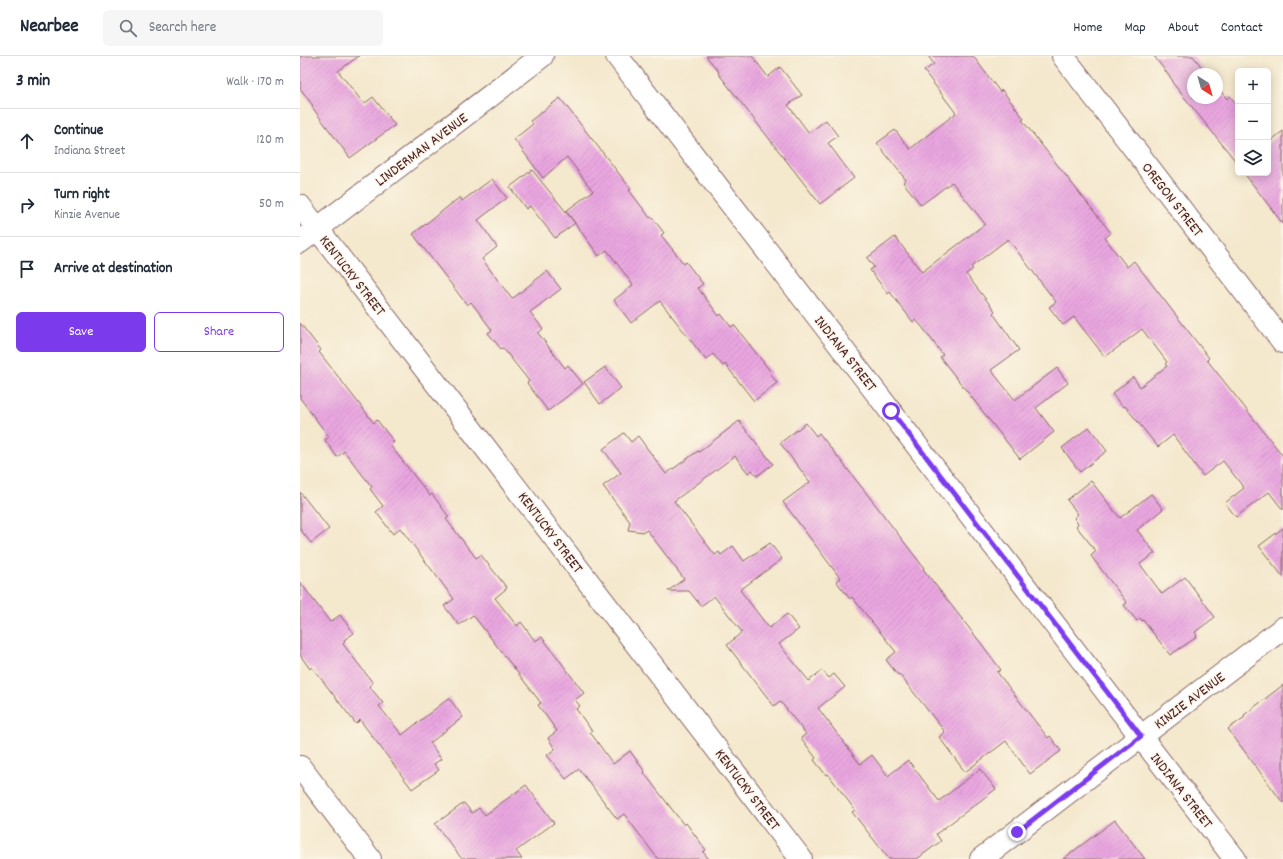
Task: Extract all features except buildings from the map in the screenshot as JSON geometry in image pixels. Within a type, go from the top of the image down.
[{"type":"street","name":"LINDERMAN AVENUE","points":[[300,242],[542,56]]},
{"type":"street","name":"INDIANA STREET","points":[[617,56],[1235,859]]},
{"type":"street","name":"OREGON STREET","points":[[1063,56],[1283,342]]},
{"type":"street","name":"KENTUCKY STREET","points":[[300,206],[801,859]]},
{"type":"street","name":"KINZIE AVENUE","points":[[981,859],[1283,628]]},
{"type":"street","points":[[300,767],[370,859]]},
{"type":"route","points":[[891,411],[1141,736],[1017,832]]}]
